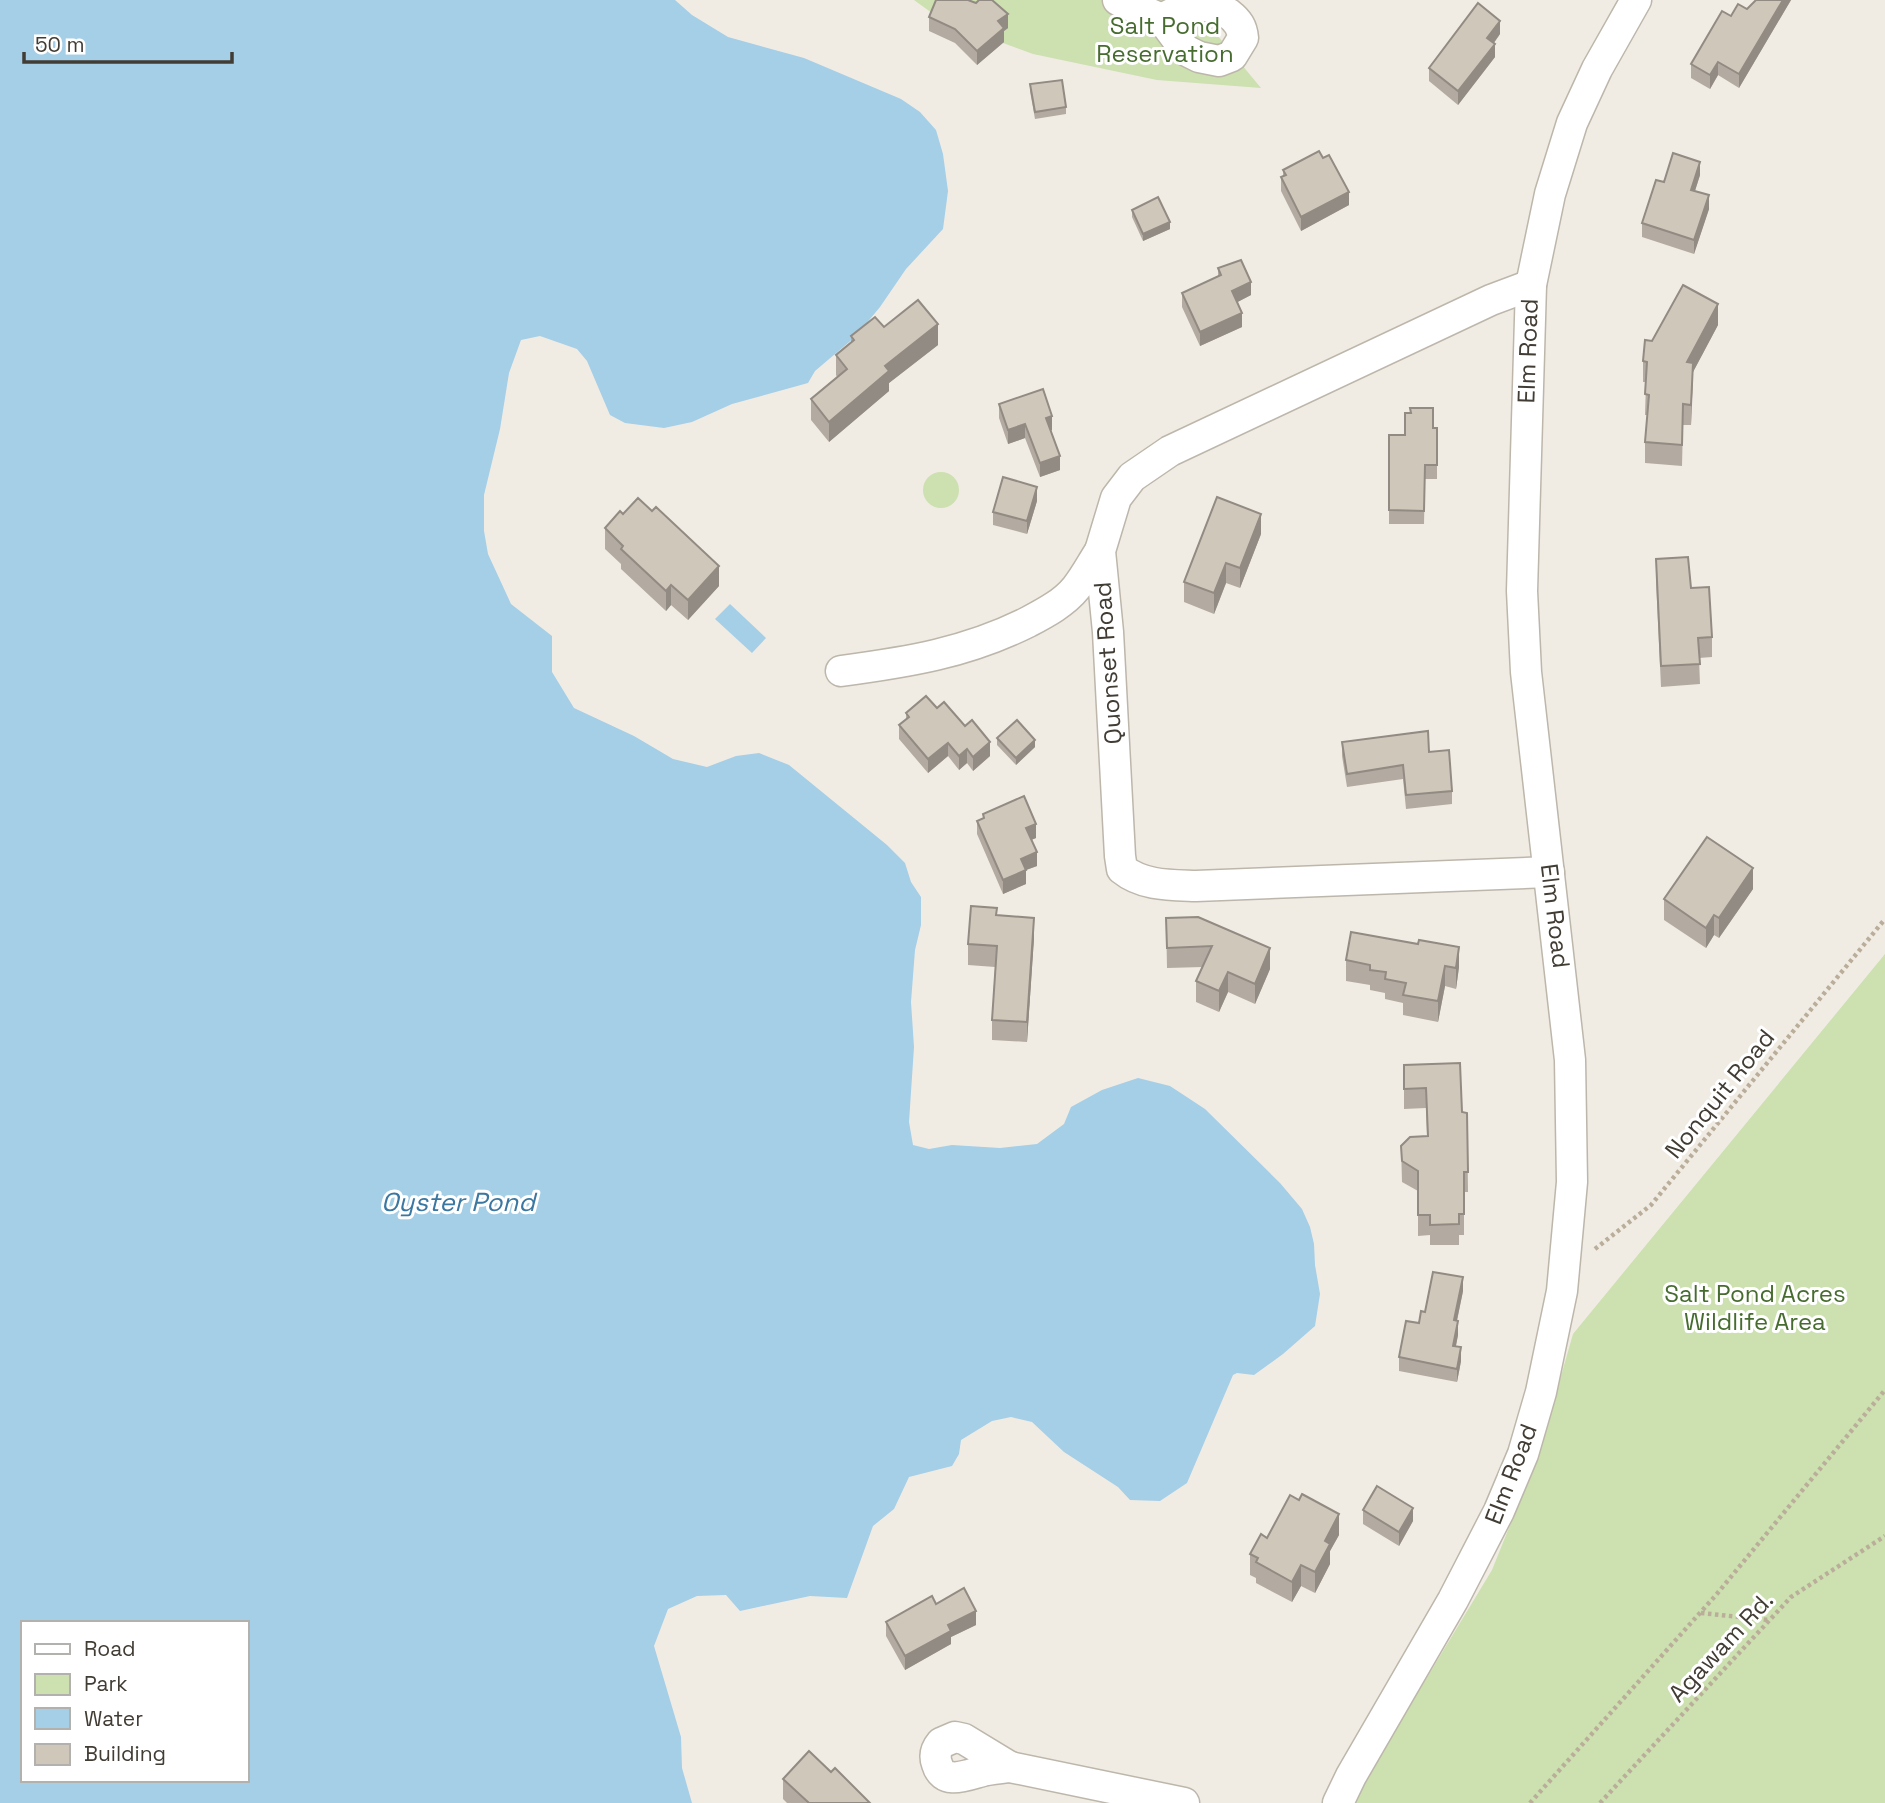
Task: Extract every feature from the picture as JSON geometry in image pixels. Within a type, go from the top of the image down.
[{"type":"street","points":[[1118,0],[1162,19]]},
{"type":"street","name":"Elm Road","points":[[1338,1803],[1465,1579],[1499,1511],[1523,1454],[1541,1392],[1564,1273],[1572,1182],[1571,1072],[1565,997],[1526,672],[1522,590],[1531,285],[1550,194],[1572,123],[1597,69],[1636,0]]},
{"type":"street","name":"Quonset Road","points":[[1531,285],[1491,300],[1170,451],[1132,477],[1116,498],[1100,551],[1108,632],[1120,856],[1122,869],[1130,876],[1143,881],[1196,886],[1549,872]]},
{"type":"street","points":[[841,671],[956,652],[1013,629],[1047,612],[1075,589],[1100,551]]},
{"type":"street","points":[[1010,1767],[1184,1803]]},
{"type":"path","name":"Nonquit Road","points":[[1564,1273],[1651,1205],[1885,919]]},
{"type":"path","points":[[1530,1803],[1700,1613],[1885,1390]]},
{"type":"path","name":"Agawam Rd.","points":[[1601,1803],[1791,1597],[1885,1536]]},
{"type":"path","points":[[1700,1613],[1770,1620]]},
{"type":"green space","name":"Salt Pond Reservation","points":[[914,0],[1188,0],[1261,88],[1157,80],[1033,54],[943,21]]},
{"type":"green space","points":[[941,472],[954,477],[959,490],[954,503],[941,508],[928,503],[923,490],[928,477]]},
{"type":"green space","name":"Salt Pond Acres Wildlife Area","points":[[1885,954],[1885,1803],[1351,1803],[1492,1570],[1539,1453],[1573,1334]]},
{"type":"water","name":"Oyster Pond","points":[[0,0],[675,0],[692,15],[728,37],[804,58],[901,99],[920,112],[936,130],[943,154],[948,191],[943,229],[906,269],[855,337],[815,371],[808,383],[732,404],[692,422],[664,428],[625,423],[610,415],[587,361],[577,349],[540,336],[521,340],[509,373],[500,429],[484,495],[484,531],[488,554],[511,604],[552,636],[552,672],[574,708],[634,736],[673,759],[707,767],[736,756],[759,753],[789,765],[887,845],[905,863],[911,882],[921,897],[921,925],[915,950],[911,1002],[914,1047],[909,1122],[913,1145],[929,1149],[952,1145],[1000,1148],[1037,1144],[1064,1124],[1071,1107],[1102,1090],[1138,1078],[1170,1086],[1205,1109],[1280,1183],[1302,1209],[1314,1244],[1320,1294],[1315,1326],[1254,1375],[1233,1375],[1187,1483],[1160,1501],[1130,1500],[1118,1487],[1064,1452],[1032,1422],[1011,1417],[992,1421],[961,1440],[959,1454],[952,1466],[909,1477],[894,1509],[873,1526],[847,1598],[810,1596],[740,1611],[726,1595],[697,1596],[668,1609],[654,1646],[681,1737],[682,1768],[692,1803],[0,1803]]},
{"type":"water","points":[[730,604],[766,638],[752,653],[715,619]]},
{"type":"building","points":[[936,0],[968,0],[976,3],[979,0],[992,0],[1008,14],[998,21],[1004,28],[977,51],[955,29],[929,17]]},
{"type":"building","points":[[1756,0],[1783,0],[1739,74],[1718,62],[1710,75],[1691,64],[1722,11],[1731,16],[1738,4],[1747,9]]},
{"type":"building","points":[[1478,3],[1500,21],[1487,38],[1495,44],[1458,91],[1429,68]]},
{"type":"building","points":[[1062,80],[1066,107],[1035,112],[1030,84]]},
{"type":"building","points":[[1319,151],[1323,158],[1329,155],[1349,192],[1301,217],[1281,177],[1286,175],[1283,170]]},
{"type":"building","points":[[1673,153],[1700,162],[1691,190],[1709,195],[1694,240],[1642,223],[1656,180],[1664,182]]},
{"type":"building","points":[[1158,197],[1170,222],[1143,234],[1132,210]]},
{"type":"building","points":[[1241,260],[1251,282],[1232,291],[1242,313],[1200,332],[1182,293],[1221,275],[1218,268]]},
{"type":"building","points":[[1683,285],[1718,304],[1687,362],[1693,363],[1691,405],[1683,404],[1682,445],[1645,442],[1649,395],[1645,394],[1645,340],[1652,341]]},
{"type":"building","points":[[918,300],[938,324],[885,366],[889,371],[829,422],[811,399],[847,369],[836,355],[854,340],[851,336],[875,317],[884,327]]},
{"type":"building","points":[[1043,389],[1052,416],[1046,418],[1060,456],[1040,463],[1025,424],[1008,430],[999,404]]},
{"type":"building","points":[[1410,408],[1433,408],[1433,428],[1437,428],[1437,465],[1425,465],[1424,511],[1389,510],[1389,435],[1405,435],[1405,413],[1411,413]]},
{"type":"building","points":[[1003,477],[1037,487],[1027,521],[993,512]]},
{"type":"building","points":[[1217,497],[1261,514],[1240,568],[1226,563],[1214,593],[1184,582]]},
{"type":"building","points":[[638,498],[652,511],[656,507],[719,566],[688,600],[671,585],[666,591],[621,549],[623,546],[605,528],[620,511],[623,514]]},
{"type":"building","points":[[1688,557],[1691,588],[1709,587],[1712,637],[1698,638],[1700,664],[1661,666],[1656,559]]},
{"type":"building","points":[[926,696],[937,708],[944,702],[965,726],[972,720],[990,742],[973,757],[967,749],[959,756],[948,743],[928,759],[899,725],[909,717],[906,713]]},
{"type":"building","points":[[1017,720],[1035,740],[1016,758],[997,738]]},
{"type":"building","points":[[1428,731],[1429,752],[1449,750],[1452,791],[1406,795],[1403,765],[1347,774],[1342,742]]},
{"type":"building","points":[[1024,796],[1036,824],[1026,828],[1037,852],[1021,859],[1026,870],[1003,880],[977,821],[984,818],[983,814]]},
{"type":"building","points":[[1707,837],[1753,868],[1719,918],[1714,915],[1706,928],[1664,899]]},
{"type":"building","points":[[971,906],[997,908],[996,915],[1034,918],[1027,1022],[992,1020],[997,946],[968,944]]},
{"type":"building","points":[[1198,917],[1270,948],[1255,984],[1228,972],[1219,991],[1196,981],[1212,946],[1167,948],[1166,918]]},
{"type":"building","points":[[1351,932],[1418,944],[1419,940],[1459,947],[1456,968],[1445,966],[1438,1001],[1403,995],[1406,983],[1385,979],[1386,972],[1370,970],[1370,965],[1346,960]]},
{"type":"building","points":[[1460,1063],[1462,1112],[1467,1113],[1468,1172],[1464,1172],[1464,1214],[1459,1214],[1459,1224],[1430,1225],[1430,1215],[1418,1215],[1418,1171],[1402,1161],[1401,1146],[1410,1137],[1428,1136],[1426,1088],[1404,1089],[1404,1065]]},
{"type":"building","points":[[1433,1272],[1463,1277],[1454,1320],[1458,1321],[1453,1346],[1461,1347],[1457,1369],[1399,1357],[1406,1321],[1419,1323],[1421,1311],[1425,1312]]},
{"type":"building","points":[[1377,1486],[1413,1508],[1399,1532],[1363,1510]]},
{"type":"building","points":[[1302,1494],[1339,1514],[1325,1541],[1330,1544],[1315,1572],[1301,1565],[1292,1582],[1256,1562],[1258,1558],[1250,1554],[1261,1534],[1267,1538],[1290,1495],[1299,1500]]},
{"type":"building","points":[[964,1588],[976,1611],[948,1625],[951,1631],[905,1656],[886,1622],[932,1596],[936,1604]]},
{"type":"building","points":[[809,1751],[831,1772],[835,1768],[870,1803],[809,1803],[783,1779]]}]
